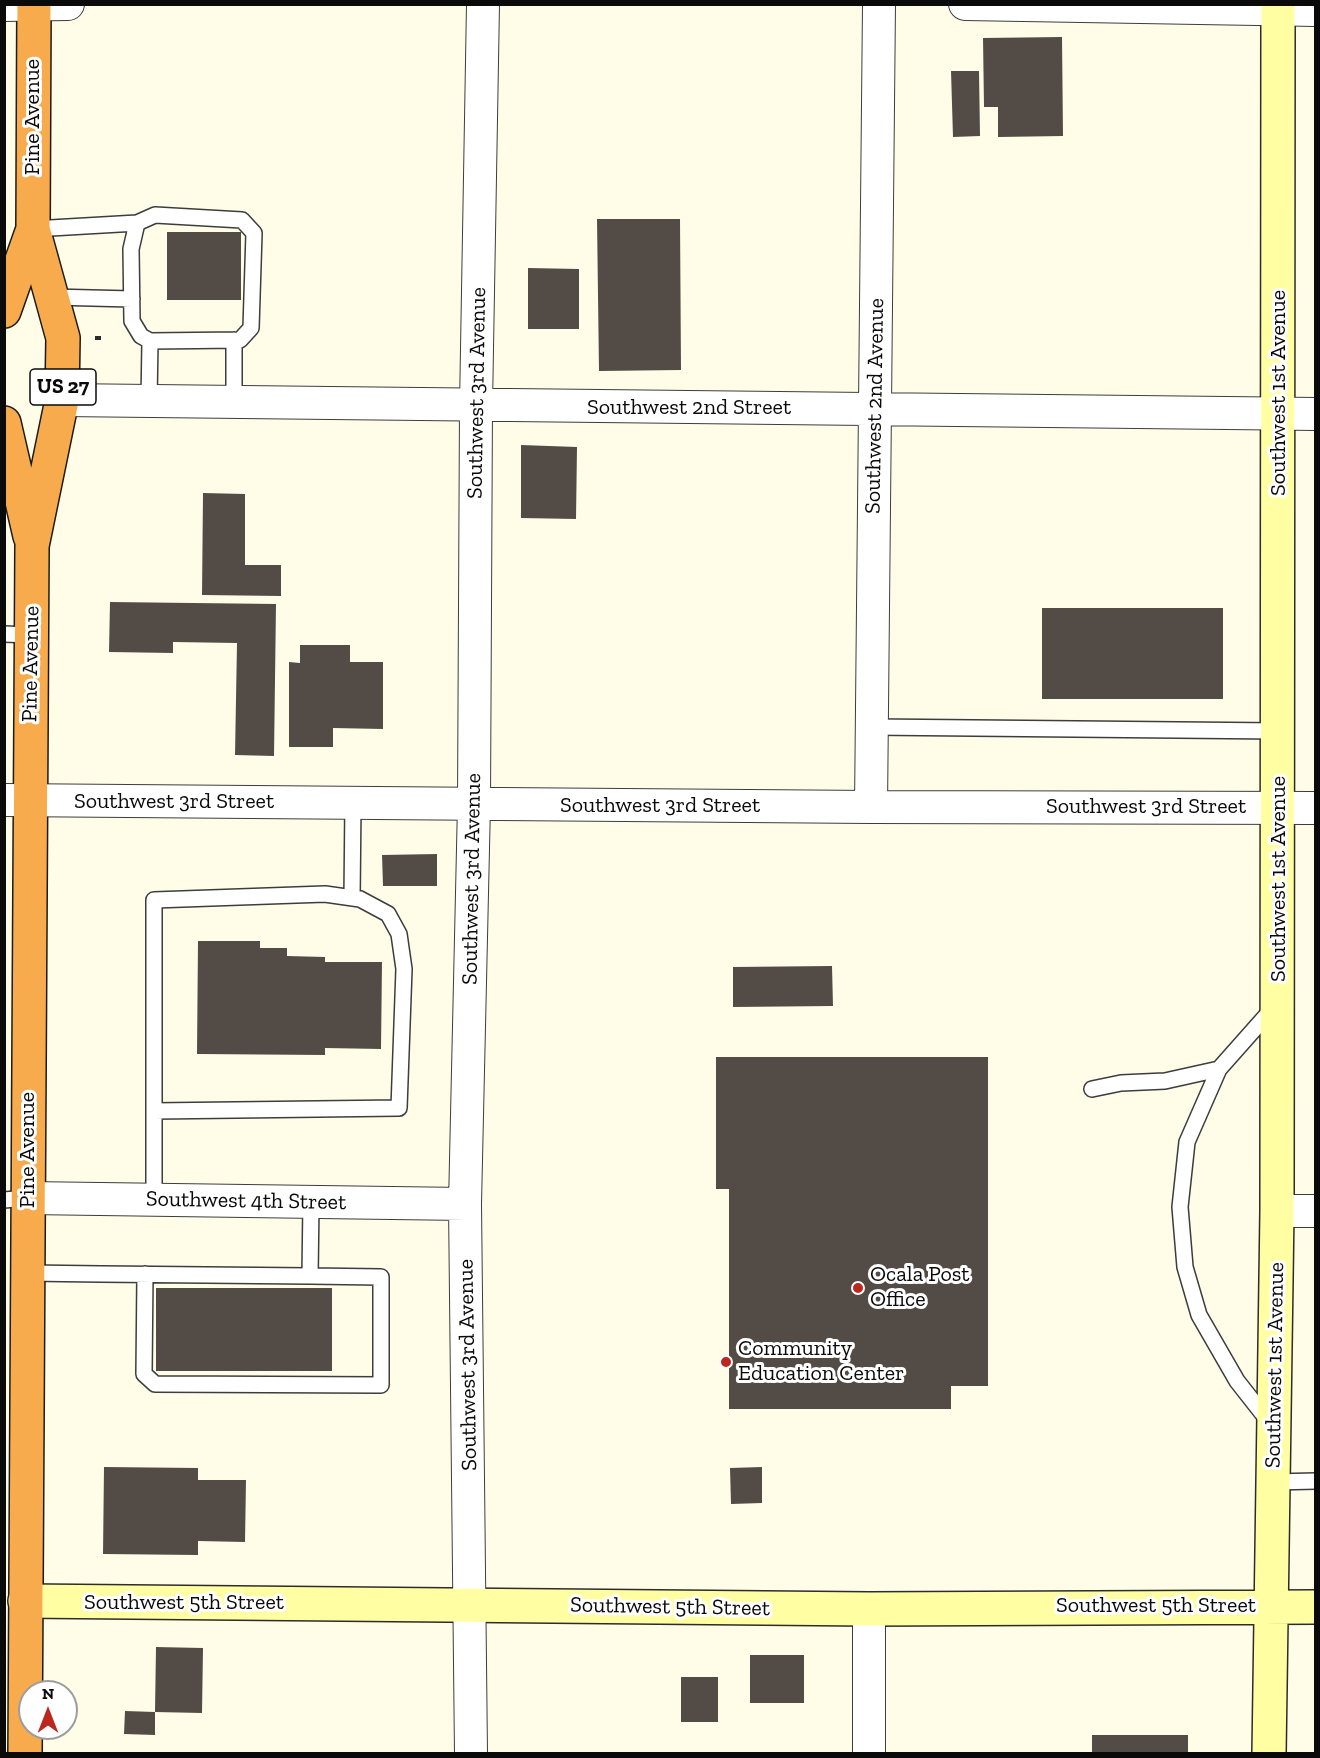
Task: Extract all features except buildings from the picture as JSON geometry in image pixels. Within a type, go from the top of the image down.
[{"type":"highway","name":"Pine Avenue","points":[[25,1754],[15,1601],[27,1273],[16,1199],[18,634],[32,546],[62,400],[63,338],[33,229],[34,5]]},
{"type":"highway","name":"Pine Avenue","points":[[4,311],[33,229]]},
{"type":"highway","name":"Pine Avenue","points":[[4,423],[32,546]]},
{"type":"street","points":[[4,4],[68,4]]},
{"type":"street","name":"Southwest 3rd Avenue","points":[[471,1754],[465,1204],[474,804],[476,406],[483,4]]},
{"type":"street","name":"Southwest 2nd Avenue","points":[[871,807],[879,4]]},
{"type":"street","points":[[965,4],[1278,7],[1316,10]]},
{"type":"street","name":"Southwest 1st Avenue","points":[[1269,1754],[1277,1211],[1278,7]]},
{"type":"street","name":"Southwest 2nd Street","points":[[62,400],[1316,414]]},
{"type":"street","name":"Southwest 3rd Street","points":[[17,800],[1316,808]]},
{"type":"street","name":"Southwest 4th Street","points":[[16,1199],[465,1204]]},
{"type":"street","points":[[1277,1211],[1316,1211]]},
{"type":"street","name":"Southwest 5th Street","points":[[15,1601],[869,1609],[1316,1607]]},
{"type":"street","points":[[869,1609],[869,1754]]},
{"type":"lane","points":[[33,229],[137,223],[155,215],[242,220],[254,233],[251,328],[240,340],[150,341],[141,336],[132,321],[131,249],[137,223]]},
{"type":"lane","points":[[52,297],[132,298]]},
{"type":"lane","points":[[234,340],[234,403]]},
{"type":"lane","points":[[149,401],[150,341]]},
{"type":"lane","points":[[872,727],[1279,731]]},
{"type":"lane","points":[[352,803],[352,898]]},
{"type":"lane","points":[[154,1111],[399,1108],[404,969],[399,934],[388,914],[360,899],[325,894],[154,900],[154,1111],[154,1200]]},
{"type":"lane","points":[[1274,1427],[1237,1381],[1199,1315],[1185,1268],[1180,1207],[1187,1142],[1219,1069],[1278,1002]]},
{"type":"lane","points":[[1092,1089],[1121,1083],[1165,1082],[1219,1069]]},
{"type":"lane","points":[[310,1202],[310,1276]]},
{"type":"lane","points":[[27,1273],[145,1274],[381,1277],[381,1385],[155,1384],[144,1374],[145,1274]]},
{"type":"lane","points":[[1273,1482],[1316,1481]]},
{"type":"place","name":"Ocala Post Office","points":[[858,1288]]},
{"type":"place","name":"Community Education Center","points":[[726,1362]]}]
